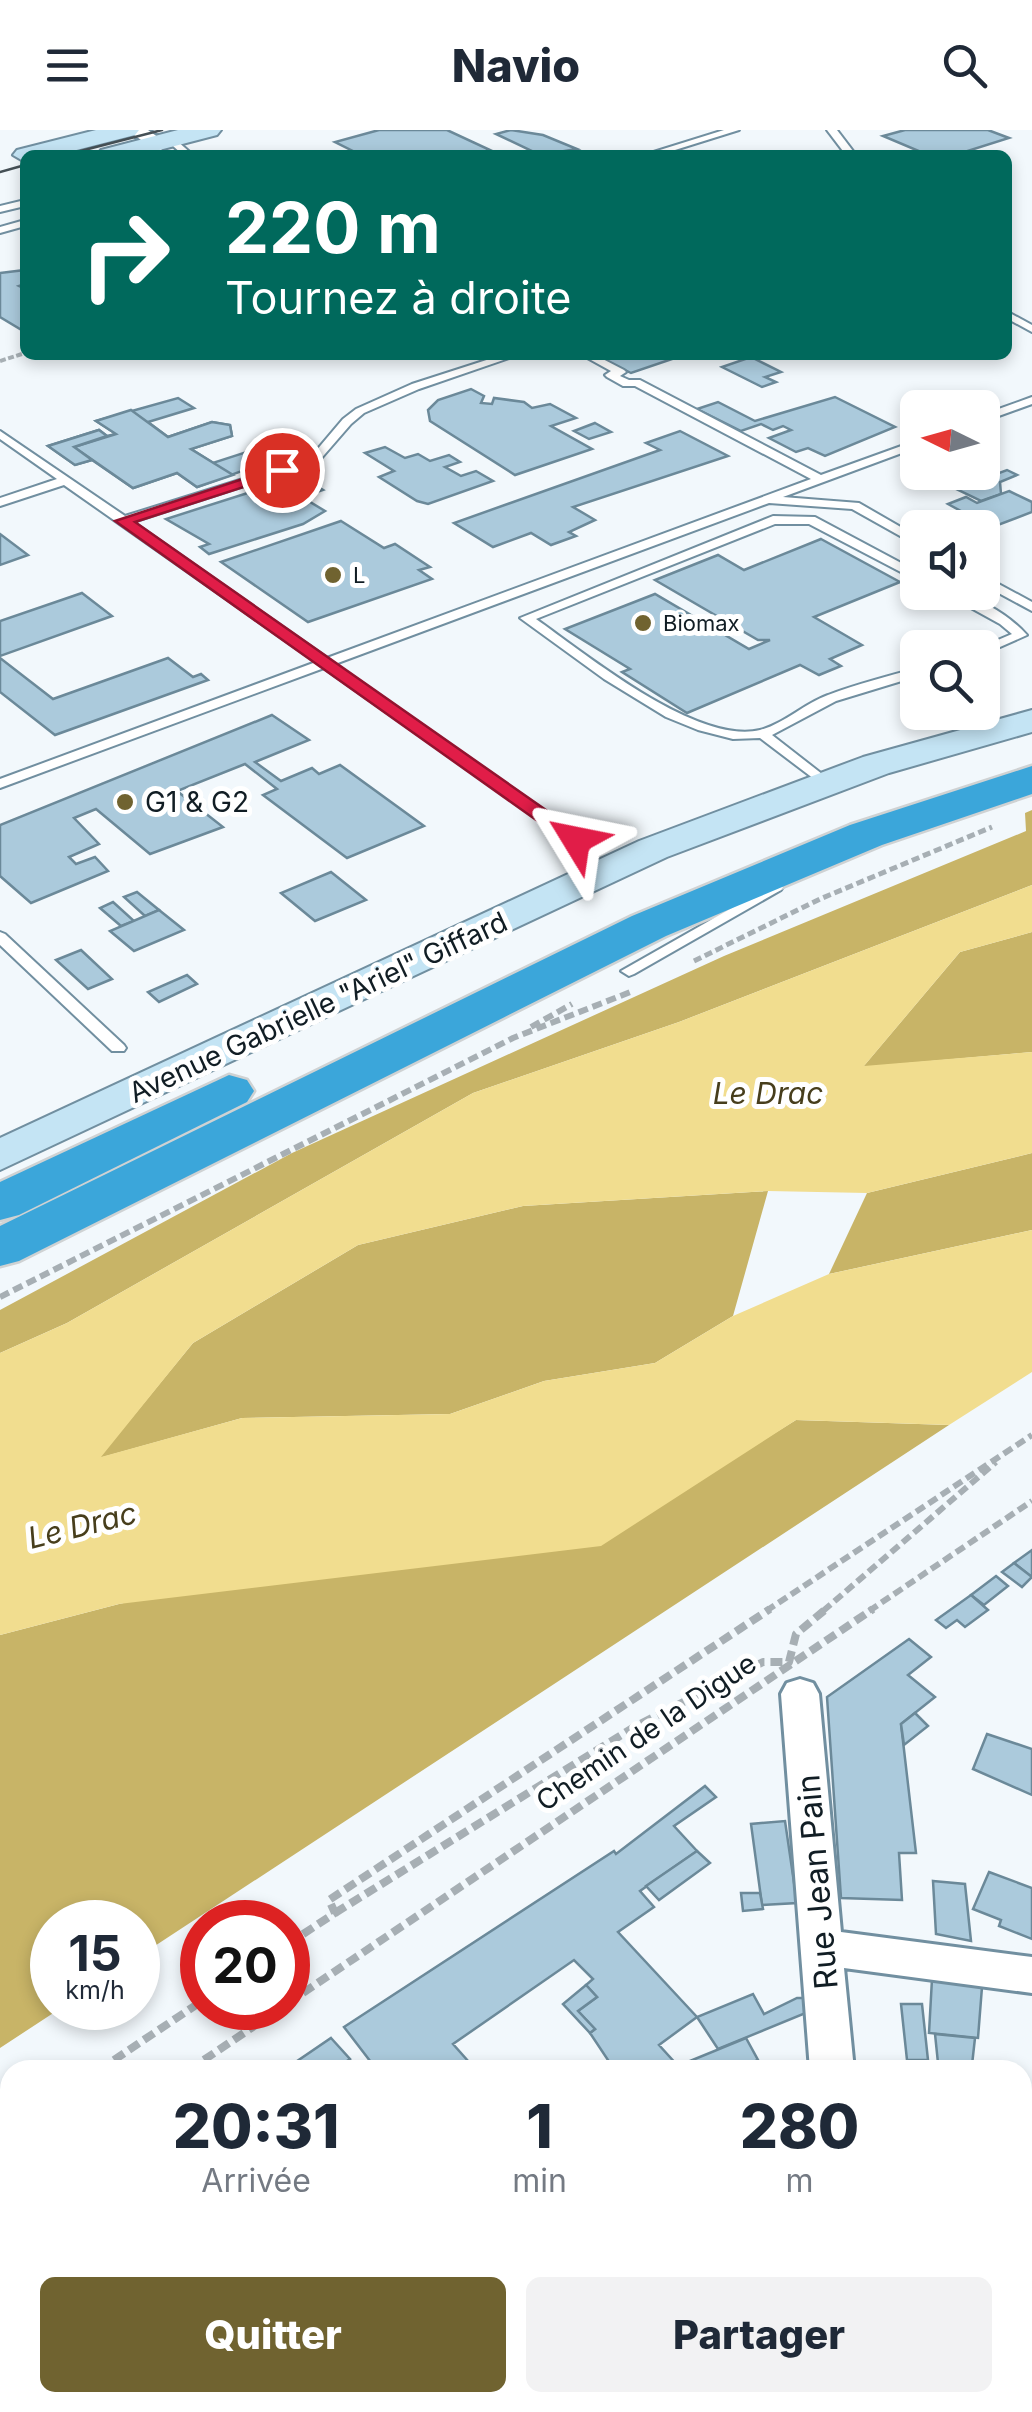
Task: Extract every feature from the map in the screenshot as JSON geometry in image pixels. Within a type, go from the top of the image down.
[{"type":"highway","points":[[0,1204],[606,909],[756,845],[1032,751]]},
{"type":"highway","points":[[0,1248],[649,926],[866,835],[1032,780]]},
{"type":"street","points":[[46,150],[126,130]]},
{"type":"street","points":[[128,150],[208,130]]},
{"type":"street","name":"Avenue Gabrielle \"Ariel\" Giffard","points":[[0,1156],[653,850],[826,784],[1032,720]]},
{"type":"street","name":"Rue Jean Pain","points":[[794,1678],[824,1947],[831,2060]]},
{"type":"street","points":[[824,1947],[1032,1974]]},
{"type":"lane","points":[[666,150],[734,130]]},
{"type":"lane","points":[[832,130],[847,150]]},
{"type":"lane","points":[[152,143],[176,143],[183,150]]},
{"type":"lane","points":[[123,521],[314,460],[331,448],[335,434],[358,412],[499,360]]},
{"type":"lane","points":[[597,360],[620,372],[612,376],[627,384],[636,382],[820,480]]},
{"type":"lane","points":[[1000,412],[1032,400]]},
{"type":"lane","points":[[0,434],[576,840]]},
{"type":"lane","points":[[0,784],[900,450]]},
{"type":"lane","points":[[0,502],[66,480]]},
{"type":"lane","points":[[769,500],[855,506],[900,532]]},
{"type":"lane","points":[[900,567],[811,520],[774,520],[526,618],[677,718],[740,738],[763,734],[831,698],[900,677]]},
{"type":"lane","points":[[1000,588],[1032,607]]},
{"type":"lane","points":[[983,610],[1021,635],[1000,644]]},
{"type":"lane","points":[[763,734],[826,784]]},
{"type":"lane","points":[[629,971],[866,835]]},
{"type":"lane","points":[[0,937],[118,1048]]},
{"type":"path","points":[[688,964],[820,899],[1006,821]]},
{"type":"path","points":[[0,1297],[512,1038],[638,988]]},
{"type":"path","points":[[335,1913],[329,1900],[1032,1434]]},
{"type":"path","points":[[310,1929],[636,1726],[763,1662],[794,1678],[796,1634],[1020,1442]]},
{"type":"path","name":"Chemin de la Digue","points":[[310,1989],[794,1678],[1032,1500]]},
{"type":"path","points":[[113,2060],[180,2016]]},
{"type":"path","points":[[204,2060],[248,2030]]},
{"type":"shaded area","points":[[1032,810],[1032,885],[679,1022],[473,1093],[67,1323],[0,1353],[0,1310],[292,1153],[724,956],[1026,831],[1025,813]]},
{"type":"shaded area","points":[[1032,932],[1032,1052],[863,1067],[960,952]]},
{"type":"shaded area","points":[[1032,1153],[1032,1230],[829,1274],[867,1193]]},
{"type":"shaded area","points":[[768,1191],[733,1316],[655,1363],[544,1381],[450,1414],[242,1418],[99,1458],[193,1343],[358,1245],[523,1206]]},
{"type":"shaded area","points":[[796,1420],[949,1425],[225,1900],[180,1900],[180,1929],[160,1943],[160,1900],[30,1900],[30,2028],[0,2048],[0,1635],[119,1604],[707,1475]]},
{"type":"water","name":"Le Drac","points":[[1032,885],[1032,932],[960,952],[864,1066],[1032,1052],[1032,1153],[867,1193],[768,1191],[523,1206],[358,1245],[193,1343],[101,1457],[242,1418],[450,1414],[544,1381],[655,1363],[733,1316],[829,1274],[1032,1230],[1032,1372],[949,1425],[796,1420],[601,1546],[119,1604],[0,1635],[0,1353],[67,1323],[473,1093],[679,1022]]},
{"type":"building","points":[[379,130],[447,130],[490,150],[351,150],[335,142]]},
{"type":"building","points":[[511,130],[543,135],[577,149],[530,150],[496,134]]},
{"type":"building","points":[[905,130],[988,130],[1009,138],[971,150],[916,150],[883,136]]},
{"type":"building","points":[[20,271],[20,329],[0,317],[0,273]]},
{"type":"building","points":[[605,360],[669,360],[631,373]]},
{"type":"building","points":[[757,360],[781,372],[765,377],[776,382],[762,387],[722,367]]},
{"type":"building","points":[[471,389],[484,396],[481,403],[492,404],[494,398],[524,402],[532,408],[550,404],[576,418],[551,426],[592,449],[515,475],[430,421],[428,410],[438,400]]},
{"type":"building","points":[[835,397],[895,427],[825,456],[808,448],[796,452],[769,438],[791,430],[783,426],[773,430],[761,424],[741,431],[697,409],[718,402],[755,421]]},
{"type":"building","points":[[178,398],[194,408],[148,422],[168,437],[212,422],[230,425],[232,436],[191,449],[213,463],[256,449],[273,460],[197,487],[177,473],[133,488],[92,460],[75,465],[48,446],[99,430],[107,436],[116,434],[96,421]]},
{"type":"building","points":[[131,410],[168,437],[212,422],[230,425],[232,436],[191,449],[233,475],[197,487],[177,473],[133,488],[74,447],[116,434],[96,421]]},
{"type":"building","points":[[595,423],[611,432],[589,439],[574,431]]},
{"type":"building","points":[[99,430],[107,436],[74,447],[92,460],[75,465],[48,446]]},
{"type":"building","points":[[680,431],[728,456],[573,507],[595,520],[569,532],[576,536],[551,545],[531,533],[493,547],[454,523],[660,450],[646,443]]},
{"type":"building","points":[[385,447],[405,458],[418,454],[430,461],[449,455],[460,462],[445,467],[461,476],[476,471],[493,481],[428,504],[417,501],[379,477],[394,471],[365,453]]},
{"type":"building","points":[[1007,470],[1017,475],[1000,482],[1000,473]]},
{"type":"building","points":[[301,476],[323,490],[302,497],[325,511],[303,524],[209,554],[200,547],[209,544],[166,519]]},
{"type":"building","points":[[1000,482],[1001,494],[981,501],[958,490],[1000,490]]},
{"type":"building","points":[[1009,491],[1032,502],[1032,512],[1000,524],[1000,510],[959,510],[948,504],[966,497],[977,503]]},
{"type":"building","name":"L","points":[[341,521],[384,548],[395,544],[430,567],[419,570],[432,579],[308,622],[221,562]]},
{"type":"building","points":[[0,534],[28,555],[0,565]]},
{"type":"building","name":"Biomax","points":[[821,539],[900,582],[814,617],[862,645],[830,659],[841,666],[819,675],[800,665],[687,713],[622,672],[630,669],[565,629],[655,594],[749,649],[770,640],[758,640],[655,580],[718,555],[744,570]]},
{"type":"building","points":[[82,593],[112,616],[0,656],[0,621]]},
{"type":"building","points":[[0,658],[53,699],[168,658],[193,677],[201,674],[208,680],[55,735],[0,692]]},
{"type":"building","name":"G1 & G2","points":[[272,715],[309,740],[255,762],[281,781],[312,768],[319,774],[340,765],[424,826],[347,858],[263,795],[277,789],[245,764],[177,791],[223,827],[150,854],[96,809],[74,818],[99,844],[69,857],[76,864],[95,857],[108,871],[31,903],[0,876],[0,825]]},
{"type":"building","points":[[331,872],[366,900],[315,921],[281,893]]},
{"type":"building","points":[[137,892],[159,910],[145,916],[124,897]]},
{"type":"building","points":[[113,902],[134,921],[121,926],[100,908]]},
{"type":"building","points":[[159,910],[184,930],[134,951],[110,931]]},
{"type":"building","points":[[81,950],[112,979],[88,989],[56,960]]},
{"type":"building","points":[[187,975],[197,984],[159,1002],[148,992]]},
{"type":"building","points":[[1032,1550],[1032,1577],[1014,1563]]},
{"type":"building","points":[[1014,1563],[1032,1577],[1022,1587],[1002,1572]]},
{"type":"building","points":[[996,1576],[1008,1586],[984,1605],[971,1595]]},
{"type":"building","points":[[971,1595],[988,1610],[965,1627],[957,1620],[946,1628],[936,1620]]},
{"type":"building","points":[[909,1639],[931,1657],[908,1675],[935,1697],[901,1724],[916,1853],[899,1853],[902,1900],[841,1898],[827,1697]]},
{"type":"building","points":[[915,1713],[928,1726],[904,1745],[901,1724]]},
{"type":"building","points":[[987,1734],[1032,1749],[1032,1795],[973,1769]]},
{"type":"building","points":[[705,1786],[716,1797],[674,1826],[697,1851],[640,1891],[654,1907],[618,1932],[697,2017],[659,2045],[673,2060],[608,2060],[590,2033],[595,2029],[578,2011],[597,1997],[586,1985],[593,1979],[574,1960],[453,2044],[467,2060],[369,2060],[344,2027],[614,1851],[616,1854]]},
{"type":"building","points":[[785,1821],[797,1903],[762,1905],[751,1824]]},
{"type":"building","points":[[697,1851],[710,1863],[659,1900],[646,1886]]},
{"type":"building","points":[[989,1872],[1032,1888],[1032,1939],[999,1926],[1001,1920],[973,1909]]},
{"type":"building","points":[[933,1881],[965,1884],[971,1941],[936,1934]]},
{"type":"building","points":[[741,1893],[760,1893],[763,1909],[743,1911]]},
{"type":"building","points":[[932,1979],[982,1987],[978,2038],[929,2033]]},
{"type":"building","points":[[586,1985],[597,1997],[578,2011],[595,2029],[590,2033],[563,2004]]},
{"type":"building","points":[[753,1994],[764,2014],[797,1998],[811,1998],[813,2010],[718,2049],[697,2017]]},
{"type":"building","points":[[901,2004],[922,2004],[928,2060],[907,2060]]},
{"type":"building","points":[[935,2034],[975,2038],[973,2060],[938,2060]]},
{"type":"building","points":[[331,2038],[350,2059],[348,2060],[299,2060]]},
{"type":"building","points":[[746,2038],[758,2060],[692,2060]]},
{"type":"tram line","points":[[84,150],[162,130]]},
{"type":"tram line","points":[[0,172],[20,166]]},
{"type":"place","name":"L","points":[[333,575]]},
{"type":"place","name":"Biomax","points":[[643,623]]},
{"type":"place","name":"G1 & G2","points":[[125,802]]},
{"type":"route","points":[[282,470],[123,521],[576,840]]}]
